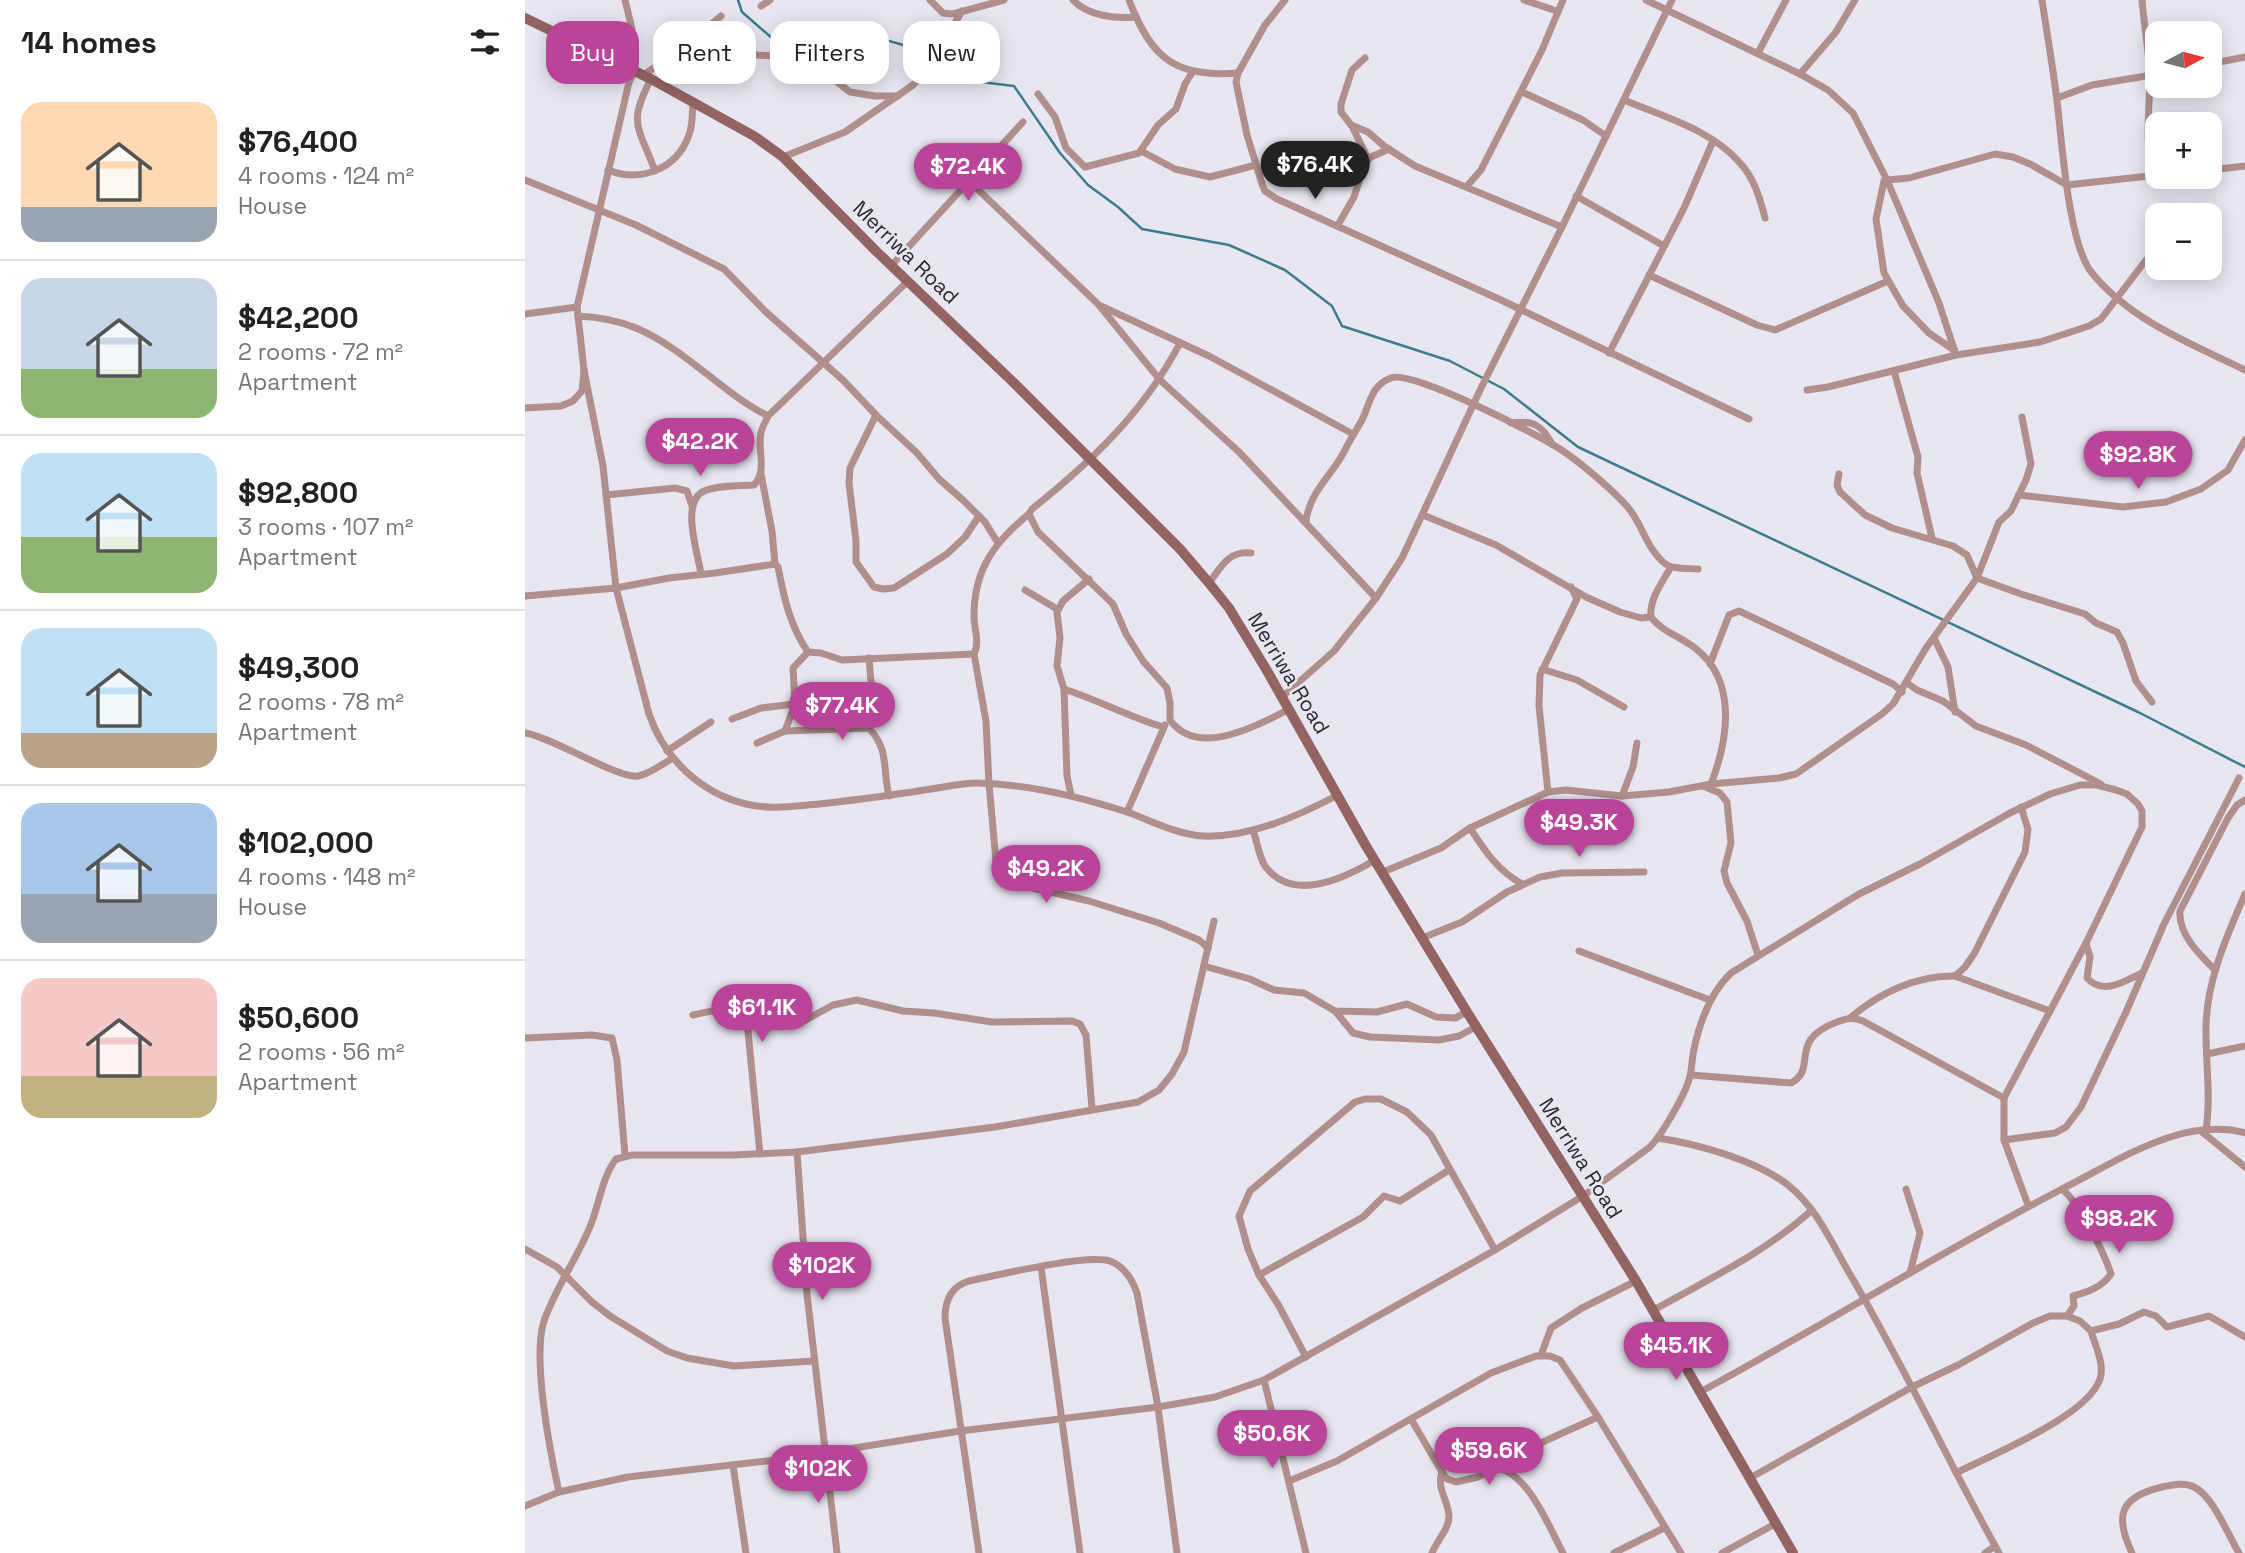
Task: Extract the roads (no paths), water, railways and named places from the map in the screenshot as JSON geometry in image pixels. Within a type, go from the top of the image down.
[{"type":"street","points":[[625,0],[640,74],[636,122],[655,171]]},
{"type":"street","points":[[761,6],[770,0]]},
{"type":"street","points":[[930,0],[943,13],[953,14],[1004,0]]},
{"type":"street","points":[[1073,0],[1078,6],[1112,19],[1136,17]]},
{"type":"street","points":[[1129,0],[1154,47],[1166,61],[1193,71],[1238,73]]},
{"type":"street","points":[[1285,0],[1265,25],[1238,73],[1237,89],[1256,165],[1268,194],[1749,419]]},
{"type":"street","points":[[1524,0],[1557,11]]},
{"type":"street","points":[[1467,186],[1481,170],[1522,92],[1563,0]]},
{"type":"street","points":[[1646,0],[1800,74],[1828,90],[1853,113],[1861,125],[1939,303],[1956,352]]},
{"type":"street","points":[[1282,697],[1334,651],[1376,598],[1402,558],[1481,387],[1672,0]]},
{"type":"street","points":[[1758,53],[1786,0]]},
{"type":"street","points":[[1800,74],[1836,32],[1855,0]]},
{"type":"street","points":[[2042,0],[2067,185],[2082,256],[2090,271],[2117,298],[2159,328],[2245,370]]},
{"type":"street","points":[[2142,0],[2145,21]]},
{"type":"street","points":[[783,157],[845,132],[898,96],[939,58],[962,11]]},
{"type":"street","points":[[714,21],[720,16]]},
{"type":"street","name":"Merriwa Road","points":[[525,18],[640,74],[754,136],[783,157],[1180,549],[1209,583],[1229,608],[1422,938],[1636,1281],[1793,1553]]},
{"type":"street","points":[[756,55],[791,57],[823,72],[851,92],[898,96]]},
{"type":"street","points":[[2223,61],[2245,57]]},
{"type":"street","points":[[1365,58],[1352,70],[1341,112],[1351,125],[1368,159]]},
{"type":"street","points":[[653,67],[629,82],[577,307],[585,370],[603,466],[616,588],[649,714],[655,730],[673,758],[701,784],[743,803],[765,808],[889,796],[967,784],[1023,786],[1071,795],[1201,836],[1253,830],[1338,795]]},
{"type":"street","points":[[1038,94],[1055,117],[1066,148],[1085,167],[1130,157],[1140,151],[1159,125],[1176,109],[1193,71]]},
{"type":"street","points":[[2057,98],[2092,85],[2145,76]]},
{"type":"street","points":[[1522,92],[1583,120],[1606,136]]},
{"type":"street","points":[[1624,100],[1694,130],[1742,164],[1757,191],[1765,218]]},
{"type":"street","points":[[608,170],[637,176],[655,171],[675,159],[685,145],[691,128],[693,103]]},
{"type":"street","points":[[891,265],[1023,122]]},
{"type":"street","points":[[1351,125],[1368,132],[1389,149],[1426,171],[1562,227]]},
{"type":"street","points":[[1609,353],[1664,246],[1713,141]]},
{"type":"street","points":[[1338,225],[1355,197],[1363,167],[1368,159],[1389,149]]},
{"type":"street","points":[[1140,151],[1167,166],[1210,177],[1256,165]]},
{"type":"street","points":[[1886,181],[1909,178],[1995,154],[2030,164],[2067,185],[2145,176]]},
{"type":"street","points":[[2222,169],[2245,166]]},
{"type":"street","points":[[1481,170],[1480,179],[1484,193]]},
{"type":"street","points":[[525,180],[599,209],[713,261],[724,269],[767,313],[824,362],[979,516],[998,543]]},
{"type":"street","points":[[969,181],[1098,304],[1160,380],[1239,452],[1376,598]]},
{"type":"street","points":[[1886,181],[1876,219],[1882,264],[1888,281],[1899,301],[1921,325],[1956,352]]},
{"type":"street","points":[[1576,196],[1664,246]]},
{"type":"street","points":[[1807,390],[1894,372],[1956,352],[2040,342],[2089,327],[2101,319],[2145,261]]},
{"type":"street","points":[[1649,275],[1756,325],[1775,330],[1888,281]]},
{"type":"street","points":[[808,652],[797,636],[790,618],[775,564],[772,531],[761,474],[761,434],[768,416],[908,281]]},
{"type":"street","points":[[1098,304],[1256,381],[1353,434]]},
{"type":"street","points":[[525,314],[577,307]]},
{"type":"street","points":[[578,316],[605,318],[648,334],[704,371],[750,407],[768,416]]},
{"type":"street","points":[[1179,342],[1160,380],[1137,411],[1089,460],[1005,533],[998,543],[977,583],[974,621],[978,646],[974,654],[986,721],[997,872],[1002,879],[1149,919],[1199,940],[1208,948]]},
{"type":"street","points":[[525,408],[561,405],[573,401],[582,391],[585,370]]},
{"type":"street","points":[[1894,372],[1918,457],[1917,473],[1932,538]]},
{"type":"street","points":[[1306,521],[1313,495],[1341,458],[1362,419],[1373,391],[1393,377],[1417,380],[1511,423],[1533,423],[1553,445],[1570,456],[1627,505],[1661,560],[1671,567],[1698,569]]},
{"type":"street","points":[[876,415],[850,468],[849,483],[856,562],[874,587],[894,587],[947,554],[965,537],[979,516]]},
{"type":"street","points":[[1383,872],[1441,848],[1470,828],[1548,792],[1566,790],[1622,796],[1796,774],[1882,714],[1902,692],[1941,625],[1977,578],[1999,522],[2011,511],[2019,495],[2031,464],[2022,418]]},
{"type":"street","points":[[2019,495],[2123,507],[2166,502],[2201,489],[2228,470],[2245,440]]},
{"type":"street","points":[[701,574],[691,519],[696,497],[717,488],[754,485],[761,474]]},
{"type":"street","points":[[1839,474],[1837,485],[1840,492],[1865,516],[1892,528],[1952,546],[1967,555],[1977,578],[2085,614],[2117,632],[2136,681],[2152,702]]},
{"type":"street","points":[[606,495],[675,488],[687,491],[692,506]]},
{"type":"street","points":[[1029,514],[1038,532],[1113,604],[1132,644],[1167,688],[1170,720],[1184,734],[1210,737],[1241,732],[1290,709]]},
{"type":"street","points":[[1423,515],[1496,545],[1586,597],[1630,616],[1651,617],[1697,649],[1710,664],[1722,686],[1726,719],[1725,744],[1707,785]]},
{"type":"street","points":[[1209,583],[1231,555],[1251,552]]},
{"type":"street","points":[[525,596],[616,588],[775,564]]},
{"type":"street","points":[[1651,617],[1650,610],[1658,590],[1671,567]]},
{"type":"street","points":[[1071,795],[1067,776],[1065,689],[1058,666],[1060,638],[1057,609],[1089,579]]},
{"type":"street","points":[[1548,792],[1538,690],[1542,669],[1575,607],[1577,599],[1571,587]]},
{"type":"street","points":[[1025,590],[1057,609]]},
{"type":"street","points":[[1710,664],[1729,615],[1739,611],[1893,684],[1902,692]]},
{"type":"street","points":[[1934,638],[1948,667],[1955,712]]},
{"type":"street","points":[[808,652],[842,660],[974,654]]},
{"type":"street","points":[[785,731],[795,704],[793,668],[808,652]]},
{"type":"street","points":[[869,658],[872,693]]},
{"type":"street","points":[[1542,669],[1577,680],[1624,707]]},
{"type":"street","points":[[1907,683],[1943,701],[1976,726],[2026,745],[2105,786],[2127,794],[2138,804],[2143,817],[2129,856],[2086,943],[2004,1097],[2004,1140],[2028,1205]]},
{"type":"street","points":[[1065,689],[1163,727]]},
{"type":"street","points":[[732,719],[761,708],[795,704]]},
{"type":"street","points":[[1127,812],[1163,727],[1170,720]]},
{"type":"street","points":[[667,751],[711,722]]},
{"type":"street","points":[[757,743],[785,731],[869,727],[879,739],[884,752],[884,776],[889,796]]},
{"type":"street","points":[[525,733],[543,737],[628,777],[643,775],[673,758]]},
{"type":"street","points":[[1622,796],[1633,767],[1637,743]]},
{"type":"street","points":[[2004,1140],[2055,1133],[2066,1127],[2075,1117],[2115,1037],[2164,924],[2239,778]]},
{"type":"street","points":[[1707,785],[1720,793],[1727,802],[1731,843],[1724,871],[1727,883],[1747,920],[1758,955]]},
{"type":"street","points":[[525,1506],[559,1492],[628,1477],[826,1453],[960,1431],[1158,1407],[1215,1397],[1264,1380],[1495,1250],[1583,1196],[1635,1159],[1658,1138],[1691,1074],[1696,1036],[1710,1000],[1722,982],[1758,955],[1859,894],[1920,864],[2021,807],[2080,785],[2105,786]]},
{"type":"street","points":[[2215,971],[2186,934],[2180,919],[2181,911],[2228,818],[2245,800]]},
{"type":"street","points":[[1955,976],[1973,954],[2025,852],[2028,829],[2021,807]]},
{"type":"street","points":[[1470,828],[1500,870],[1522,884]]},
{"type":"street","points":[[1253,830],[1264,865],[1273,874],[1299,885],[1322,885],[1351,874],[1375,860]]},
{"type":"street","points":[[1422,938],[1462,922],[1522,884],[1562,873],[1644,872]]},
{"type":"street","points":[[2203,1130],[2210,1100],[2207,1010],[2215,971],[2245,894]]},
{"type":"street","points":[[559,1492],[540,1368],[543,1325],[589,1230],[607,1175],[616,1159],[625,1155],[797,1153],[995,1128],[1138,1102],[1159,1090],[1184,1052],[1214,921]]},
{"type":"street","points":[[2086,943],[2090,957],[2087,978],[2094,984],[2107,987],[2142,973]]},
{"type":"street","points":[[1579,951],[1710,1000]]},
{"type":"street","points":[[1204,966],[1250,979],[1274,990],[1304,993],[1335,1011],[1353,1033],[1370,1037],[1439,1040],[1459,1036],[1476,1027]]},
{"type":"street","points":[[1691,1074],[1791,1083],[1801,1075],[1807,1042],[1825,1026],[1850,1017],[1873,1000],[1908,983],[1927,977],[1955,976],[2050,1011]]},
{"type":"street","points":[[747,1021],[759,1024],[800,1023],[833,1005],[857,1000],[902,1011],[992,1022],[1072,1021],[1080,1024],[1086,1035],[1092,1109]]},
{"type":"street","points":[[1335,1011],[1377,1012],[1407,1004],[1436,1017],[1455,1018],[1467,1012]]},
{"type":"street","points":[[692,1015],[742,1010],[747,1021],[760,1154]]},
{"type":"street","points":[[1850,1017],[1863,1021],[2004,1097]]},
{"type":"street","points":[[525,1038],[592,1035],[612,1038],[617,1060],[625,1155]]},
{"type":"street","points":[[2207,1054],[2245,1046]]},
{"type":"street","points":[[1306,1357],[1259,1275],[1239,1216],[1250,1191],[1355,1102],[1365,1099],[1381,1100],[1407,1112],[1431,1135],[1495,1250]]},
{"type":"street","points":[[2203,1130],[2212,1142],[2229,1152],[2245,1167]]},
{"type":"street","points":[[1700,1392],[2028,1205],[2122,1156],[2170,1137],[2203,1130],[2245,1133]]},
{"type":"street","points":[[1658,1138],[1703,1147],[1740,1160],[1785,1183],[1812,1210],[1912,1387],[1997,1550],[1985,1553]]},
{"type":"street","points":[[797,1153],[800,1224],[837,1553]]},
{"type":"street","points":[[1259,1275],[1363,1217],[1384,1196],[1400,1201],[1449,1170]]},
{"type":"street","points":[[1906,1189],[1920,1233],[1910,1273]]},
{"type":"street","points":[[2062,1189],[2073,1198],[2111,1274],[2106,1282],[2089,1292],[2073,1296],[2074,1306],[2067,1316]]},
{"type":"street","points":[[1653,1311],[1756,1253],[1774,1238],[1789,1231],[1812,1210]]},
{"type":"street","points":[[525,1249],[557,1267],[610,1316],[667,1351],[687,1358],[734,1366],[814,1360]]},
{"type":"street","points":[[979,1553],[945,1318],[949,1297],[964,1282],[1041,1267],[1107,1260],[1126,1272],[1137,1293],[1158,1407],[1177,1553]]},
{"type":"street","points":[[1041,1267],[1080,1553]]},
{"type":"street","points":[[1541,1355],[1551,1328],[1582,1308],[1636,1281]]},
{"type":"street","points":[[2091,1331],[2119,1324],[2144,1312],[2156,1317],[2167,1327],[2211,1316],[2245,1337]]},
{"type":"street","points":[[1750,1478],[2033,1323],[2047,1317],[2067,1316],[2080,1321],[2091,1331],[2101,1378],[2086,1401],[2011,1447],[1957,1473]]},
{"type":"street","points":[[1289,1481],[1337,1461],[1482,1377],[1516,1362],[1541,1355],[1560,1360],[1681,1553]]},
{"type":"street","points":[[1264,1380],[1306,1553]]},
{"type":"street","points":[[1411,1419],[1441,1472],[1450,1480],[1461,1482],[1479,1477],[1598,1417]]},
{"type":"street","points":[[733,1465],[745,1553]]},
{"type":"street","points":[[1496,1468],[1511,1472],[1524,1485],[1563,1553]]},
{"type":"street","points":[[1431,1553],[1449,1521],[1440,1483],[1441,1472]]},
{"type":"street","points":[[2132,1553],[2122,1525],[2123,1509],[2127,1503],[2148,1491],[2185,1484],[2194,1487],[2211,1502],[2239,1553]]},
{"type":"street","points":[[1722,1553],[1775,1524]]},
{"type":"street","points":[[1614,1553],[1664,1528]]},
{"type":"waterway","points":[[738,0],[742,12],[780,45],[858,37],[903,46]]},
{"type":"waterway","points":[[997,84],[1014,86],[1060,153],[1088,185],[1142,229],[1229,245],[1285,270],[1332,306],[1342,326],[1450,361],[1504,389],[1578,447],[2138,712],[2245,767]]}]
